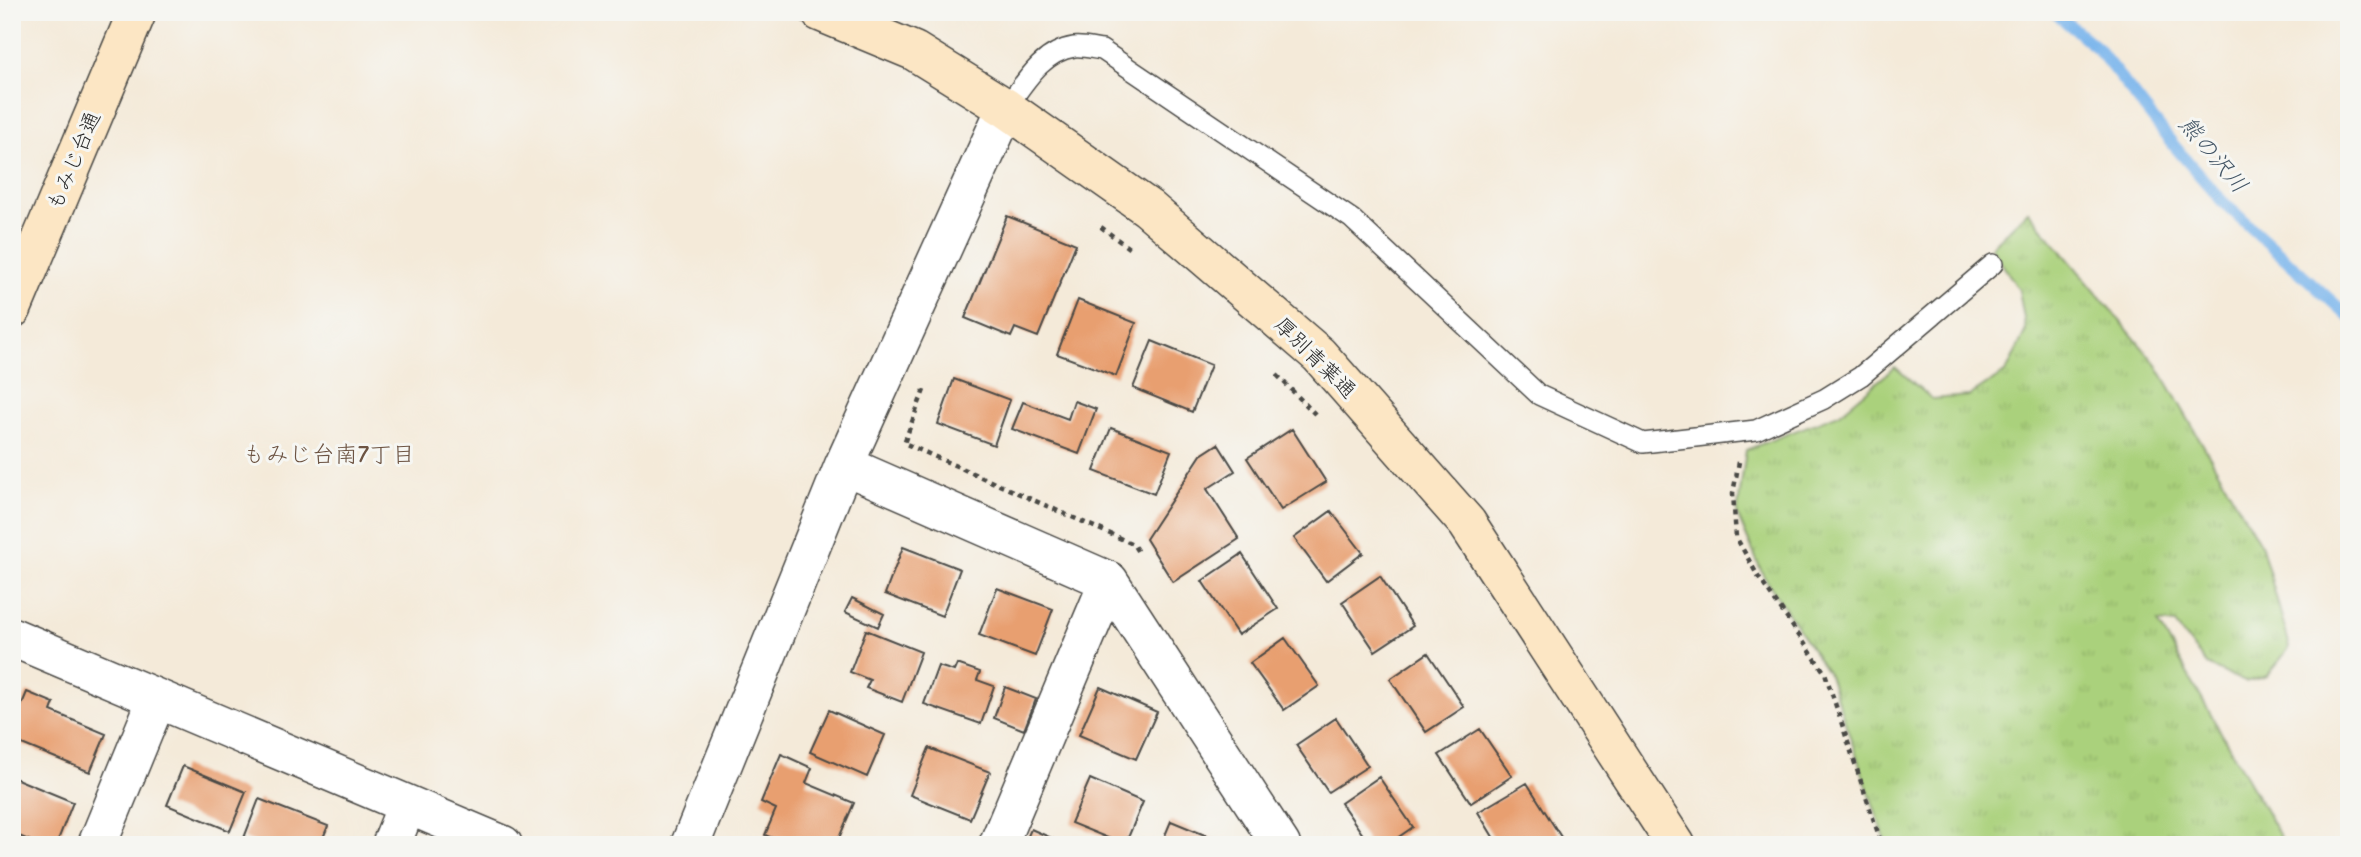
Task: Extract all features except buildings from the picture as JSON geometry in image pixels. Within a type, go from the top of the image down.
[{"type":"street","name":"もみじ台通","points":[[12,309],[136,12]]},
{"type":"street","name":"厚別青葉通","points":[[820,12],[914,51],[1006,108],[1148,208],[1319,355],[1467,523],[1676,845]]},
{"type":"street","points":[[690,845],[844,465],[1006,108]]},
{"type":"street","points":[[844,465],[1109,581],[1281,845]]},
{"type":"street","points":[[998,845],[1109,581]]},
{"type":"street","points":[[12,637],[503,845]]},
{"type":"street","points":[[97,845],[157,699]]},
{"type":"street","points":[[391,845],[407,805]]},
{"type":"lane","points":[[1006,108],[1047,57],[1075,47],[1102,50],[1352,219],[1539,395],[1643,443],[1756,430],[1813,404],[1861,376],[1993,264]]},
{"type":"path","points":[[1091,219],[1135,252]]},
{"type":"path","points":[[1270,367],[1317,416]]},
{"type":"path","points":[[929,379],[904,443],[1133,544],[1140,555]]},
{"type":"path","points":[[1745,431],[1733,492],[1736,537],[1759,579],[1825,673],[1882,845]]},
{"type":"green space","points":[[2028,211],[2157,365],[2262,547],[2290,647],[2267,676],[2245,682],[2207,665],[2175,624],[2158,622],[2285,845],[1887,845],[1829,675],[1763,575],[1737,514],[1746,450],[1839,414],[1895,367],[1932,399],[1969,396],[2006,372],[2026,330],[2019,290],[1991,247]]},
{"type":"waterway","name":"熊の沢川","points":[[2054,12],[2097,48],[2222,201],[2349,317]]},
{"type":"district","name":"もみじ台南7丁目","points":[[329,455]]}]
